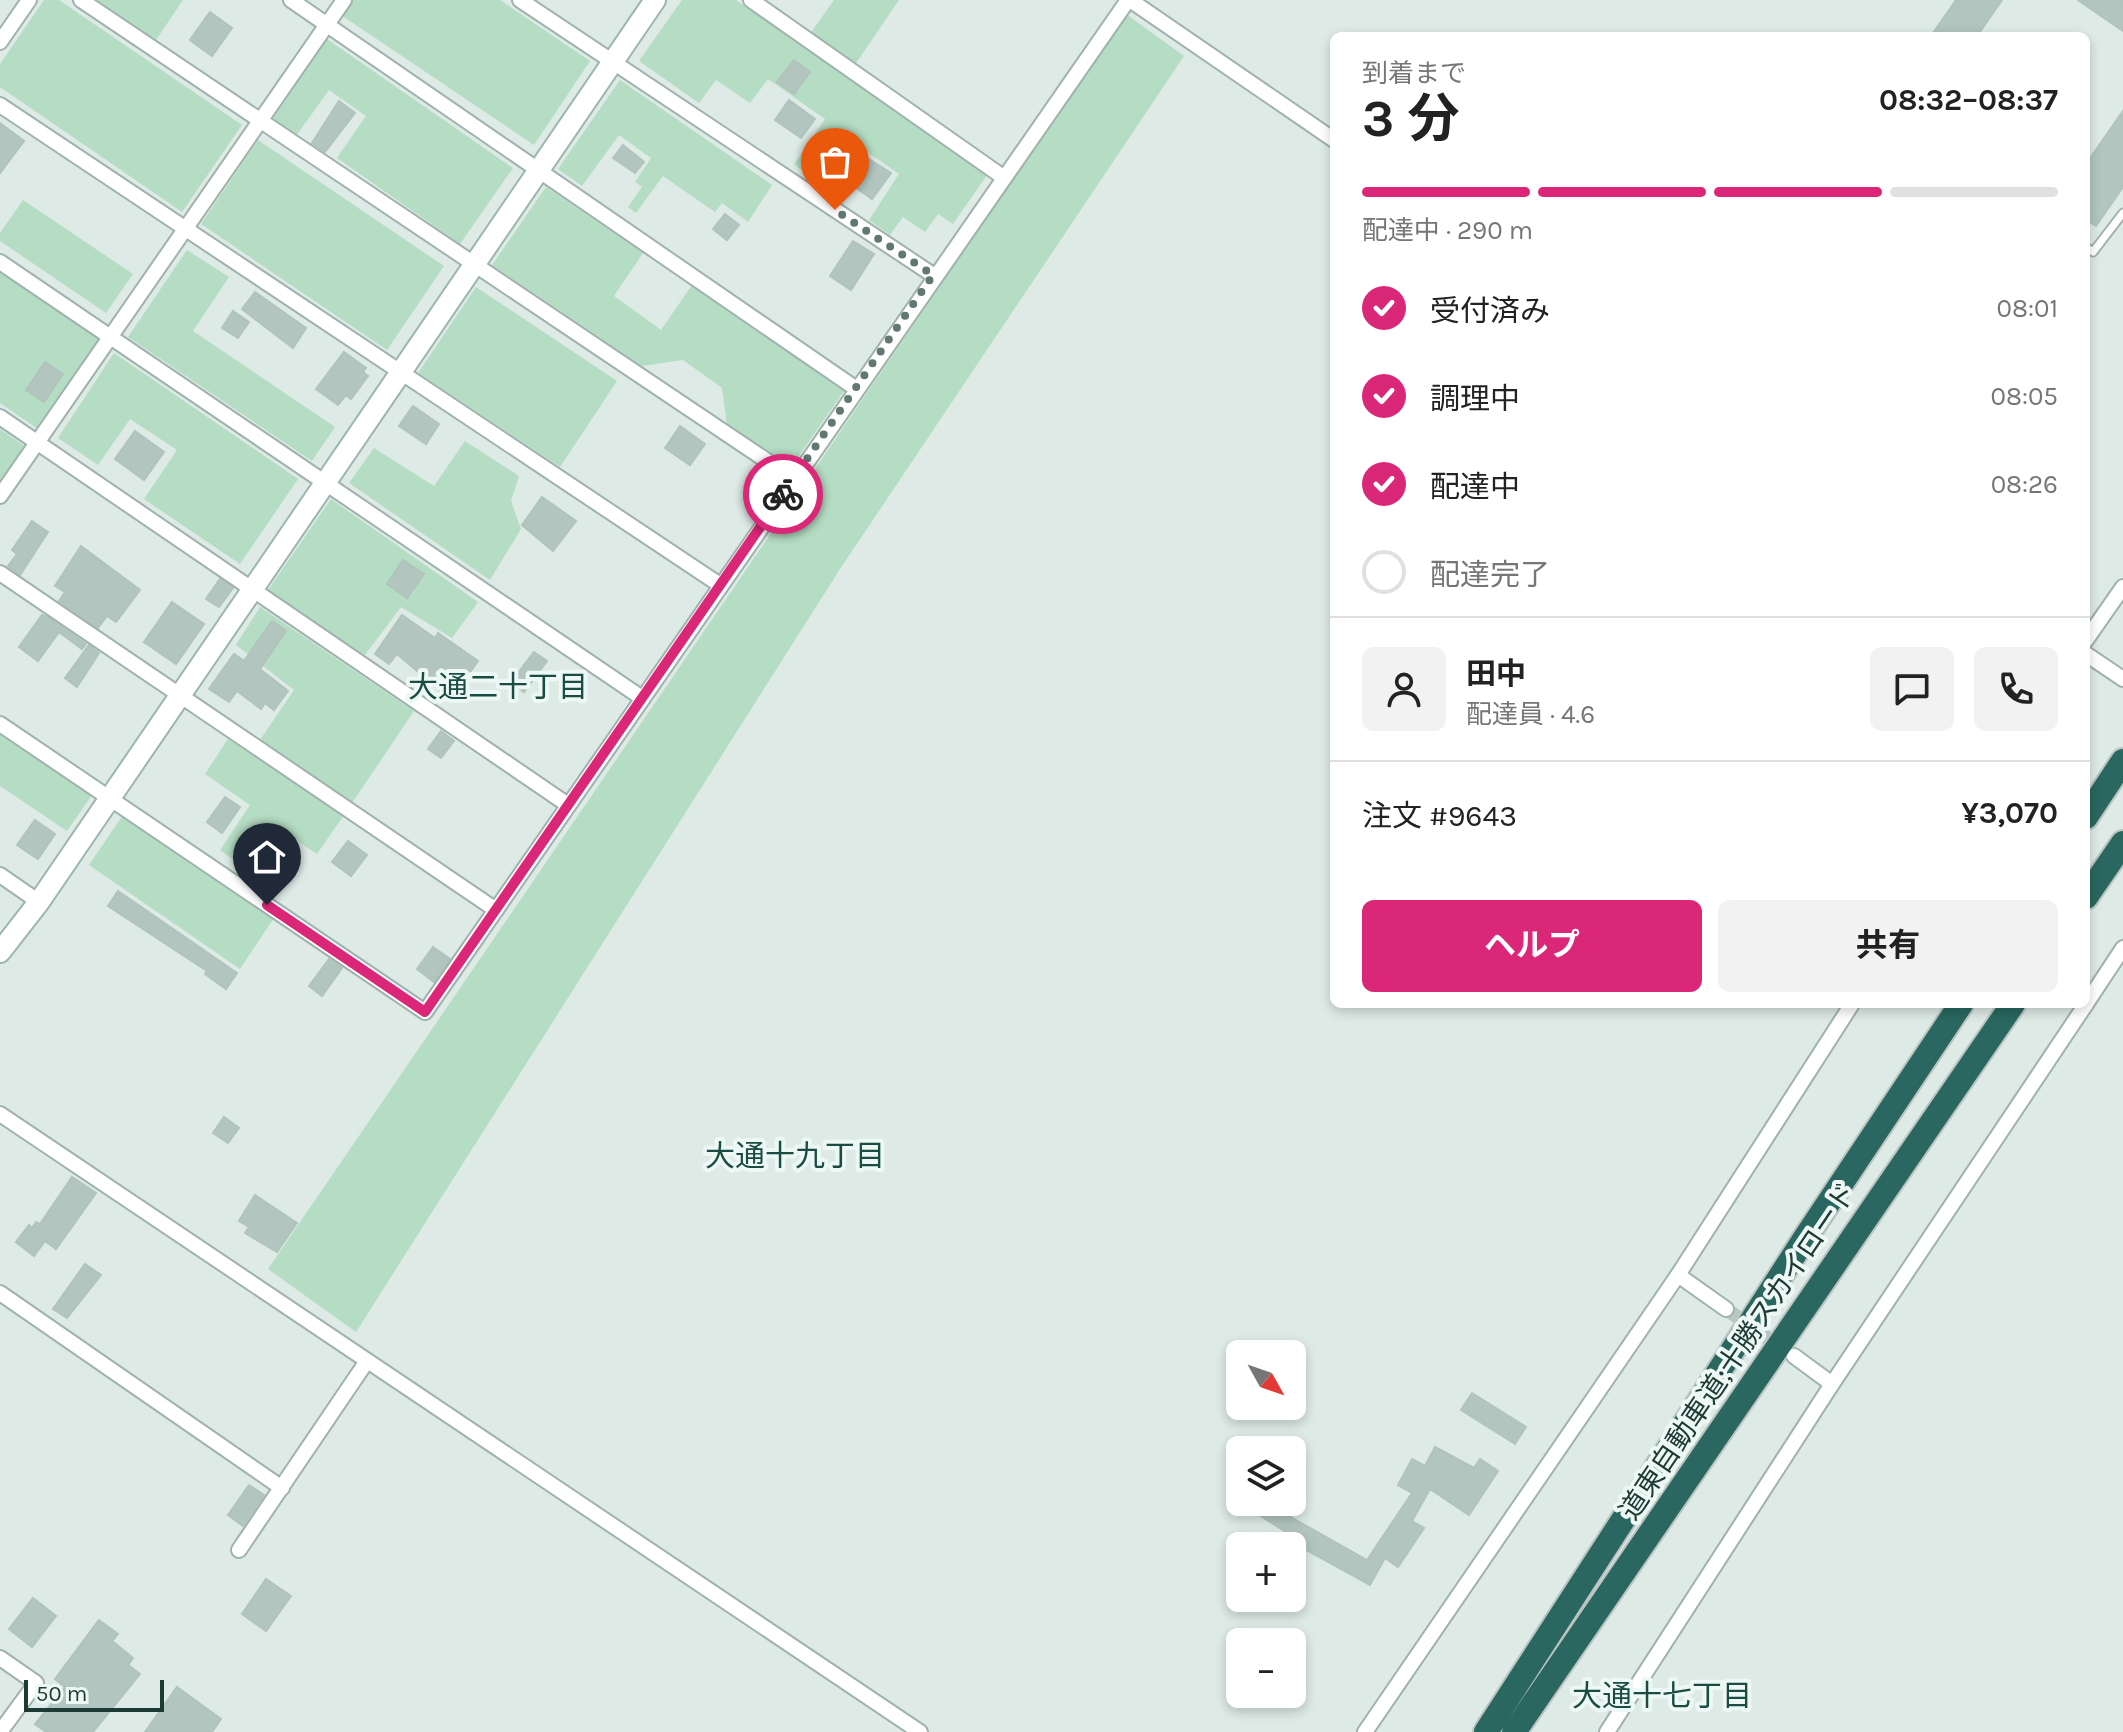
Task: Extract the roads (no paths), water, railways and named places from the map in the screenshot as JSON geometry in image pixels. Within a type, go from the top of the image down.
[{"type":"highway","points":[[2090,811],[2123,761]]},
{"type":"highway","points":[[2090,891],[2123,843]]},
{"type":"highway","name":"道東自動車道;十勝スカイロード","points":[[1486,1732],[1805,1238],[1958,1008]]},
{"type":"highway","name":"道東自動車道;十勝スカイロード","points":[[1514,1732],[2010,1008]]},
{"type":"street","points":[[0,42],[29,0]]},
{"type":"street","points":[[81,0],[794,479]]},
{"type":"street","points":[[291,0],[855,388]]},
{"type":"street","points":[[0,496],[344,0]]},
{"type":"street","points":[[520,0],[933,275]]},
{"type":"street","points":[[0,952],[39,902],[655,0]]},
{"type":"street","points":[[751,0],[1003,177]]},
{"type":"street","points":[[0,724],[425,1012],[933,275],[1129,0],[1330,137]]},
{"type":"street","points":[[0,105],[720,585]]},
{"type":"street","points":[[0,262],[642,698]]},
{"type":"street","points":[[0,417],[568,805]]},
{"type":"street","points":[[0,573],[496,910]]},
{"type":"street","points":[[2090,634],[2123,587]]},
{"type":"street","points":[[2090,657],[2123,679]]},
{"type":"street","points":[[0,875],[39,902]]},
{"type":"street","points":[[2090,998],[2123,948]]},
{"type":"street","points":[[1365,1732],[1678,1275],[1849,1008]]},
{"type":"street","points":[[1607,1732],[1832,1384],[2083,1008]]},
{"type":"street","points":[[0,1114],[920,1732]]},
{"type":"street","points":[[1678,1275],[1726,1309]]},
{"type":"street","points":[[0,1293],[282,1488]]},
{"type":"street","points":[[1794,1356],[1832,1384]]},
{"type":"street","points":[[239,1550],[367,1361]]},
{"type":"street","points":[[0,1658],[36,1683],[0,1732]]},
{"type":"lane","points":[[2090,250],[2093,252],[2123,213]]},
{"type":"tunnel","points":[[1726,1309],[1783,1349]]},
{"type":"district","name":"大通二十丁目","points":[[498,687]]},
{"type":"district","name":"大通十九丁目","points":[[795,1156]]},
{"type":"district","name":"大通十七丁目","points":[[1662,1696]]}]
